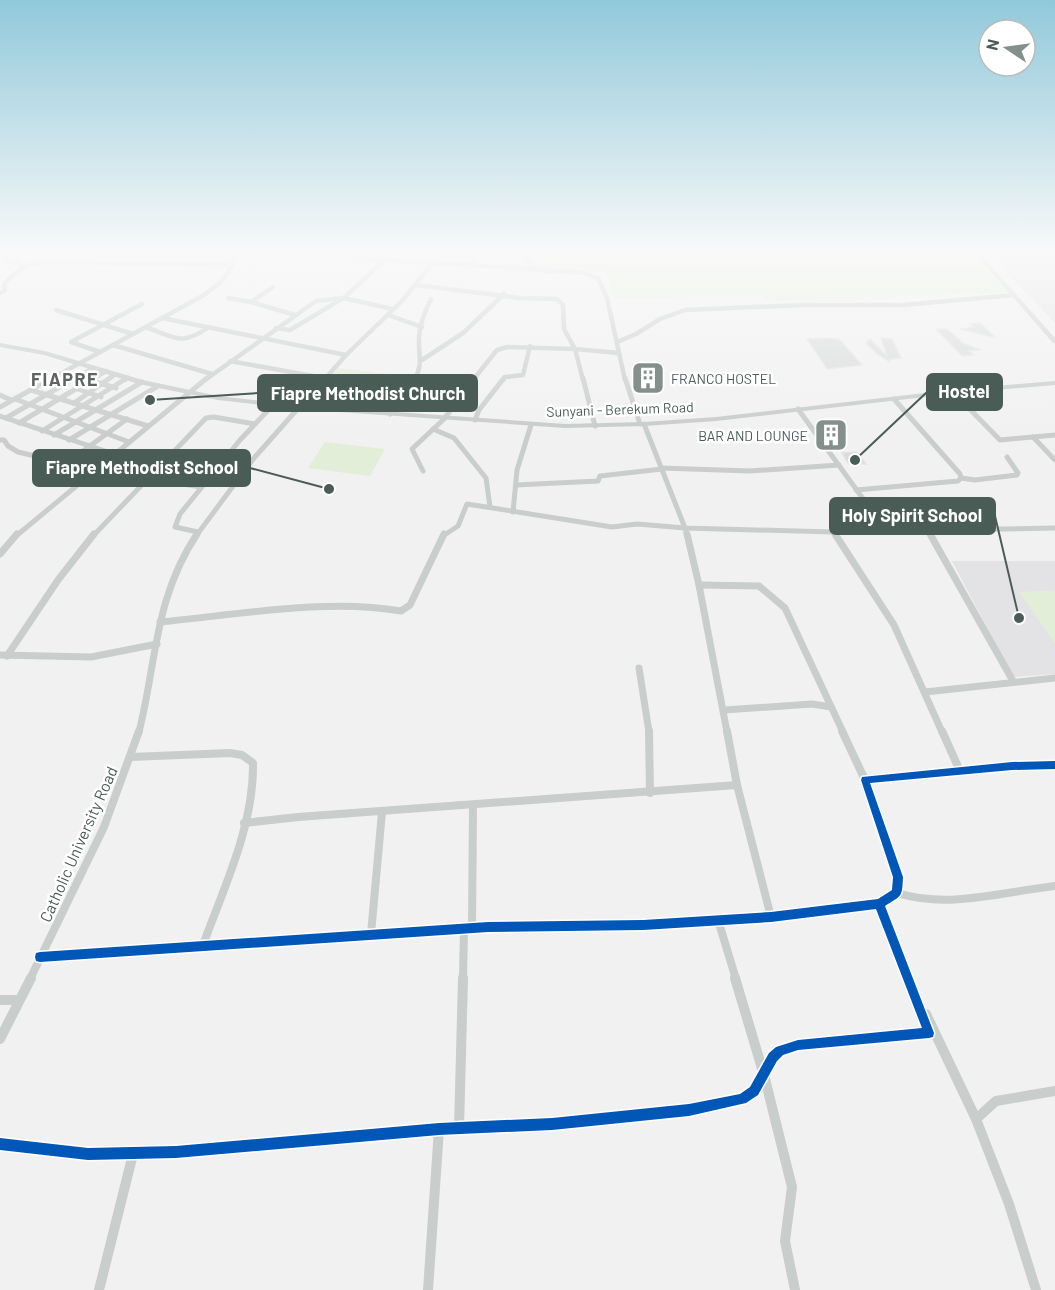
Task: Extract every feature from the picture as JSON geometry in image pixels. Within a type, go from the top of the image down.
[{"type":"main road","name":"Sunyani - Berekum Road","points":[[0,345],[45,353],[142,382],[190,393],[273,405],[531,425],[642,424],[894,399],[1055,377]]},
{"type":"main road","name":"Sunyani - Berekum Road","points":[[956,391],[1055,382]]},
{"type":"street","points":[[72,315],[133,334]]},
{"type":"street","points":[[99,352],[71,342],[121,315]]},
{"type":"street","points":[[0,407],[167,315]]},
{"type":"street","points":[[0,554],[21,531],[212,374],[295,315]]},
{"type":"street","points":[[276,328],[290,330],[315,315]]},
{"type":"street","name":"Catholic University Road","points":[[0,1039],[108,819],[131,757],[147,700],[164,602],[175,572],[215,507],[297,407],[388,315]]},
{"type":"street","points":[[389,315],[422,327]]},
{"type":"street","points":[[390,414],[418,375],[422,360],[418,351],[423,315]]},
{"type":"street","points":[[422,360],[463,333],[482,315]]},
{"type":"street","points":[[563,315],[564,329],[575,349],[595,426]]},
{"type":"street","points":[[611,315],[622,371],[684,528],[699,585],[737,784],[771,917]]},
{"type":"street","points":[[617,342],[636,334],[660,319],[672,315]]},
{"type":"street","points":[[1032,315],[1055,342]]},
{"type":"street","points":[[1037,315],[1055,334]]},
{"type":"street","points":[[162,318],[346,355]]},
{"type":"street","points":[[145,327],[185,339],[193,338],[208,327]]},
{"type":"street","points":[[113,345],[212,374]]},
{"type":"street","points":[[423,471],[412,455],[412,449],[444,419],[497,350],[530,346],[619,353]]},
{"type":"street","points":[[475,420],[479,410],[505,377],[523,375],[530,346]]},
{"type":"street","points":[[230,361],[324,378]]},
{"type":"street","points":[[3,417],[29,405],[93,368]]},
{"type":"street","points":[[19,423],[106,371]]},
{"type":"street","points":[[63,372],[127,391]]},
{"type":"street","points":[[74,403],[116,374]]},
{"type":"street","points":[[42,431],[128,378]]},
{"type":"street","points":[[49,380],[126,404]]},
{"type":"street","points":[[54,435],[142,382]]},
{"type":"street","points":[[69,440],[158,386]]},
{"type":"street","points":[[31,390],[148,426]]},
{"type":"street","points":[[956,391],[1000,440],[1055,435]]},
{"type":"street","points":[[0,395],[129,442]]},
{"type":"street","points":[[894,399],[960,474],[961,478]]},
{"type":"street","points":[[198,532],[175,527],[185,506],[273,405]]},
{"type":"street","points":[[798,409],[885,529]]},
{"type":"street","points":[[4,656],[60,577],[97,531],[210,416],[255,424]]},
{"type":"street","points":[[3,417],[114,454]]},
{"type":"street","points":[[43,480],[127,419]]},
{"type":"street","points":[[513,512],[517,470],[531,425]]},
{"type":"street","points":[[433,429],[454,438],[486,478],[490,507]]},
{"type":"street","points":[[1033,437],[1055,460]]},
{"type":"street","points":[[0,440],[4,440],[8,446],[18,452],[95,470],[201,487]]},
{"type":"street","points":[[0,450],[8,446]]},
{"type":"street","points":[[856,490],[958,481],[961,478],[975,480],[1017,475],[1018,473],[1007,456]]},
{"type":"street","points":[[516,485],[598,482],[600,476],[661,469],[776,471],[839,465]]},
{"type":"street","points":[[160,622],[312,608],[371,606],[401,611],[410,605],[443,535],[458,526],[467,504],[612,527],[637,524],[684,528],[833,532],[885,529],[1055,528]]},
{"type":"street","points":[[927,529],[966,601],[1014,681]]},
{"type":"street","points":[[833,532],[894,625],[960,771]]},
{"type":"street","points":[[699,585],[759,586],[768,591],[785,608],[865,780],[894,861],[898,878],[897,893]]},
{"type":"street","points":[[4,656],[90,657],[156,644]]},
{"type":"street","points":[[639,668],[650,728],[650,792]]},
{"type":"street","points":[[925,692],[1055,678]]},
{"type":"street","points":[[724,710],[812,704],[831,707]]},
{"type":"street","points":[[131,757],[231,753],[242,755],[253,763],[255,775],[244,823],[204,945]]},
{"type":"street","points":[[865,780],[1055,765]]},
{"type":"street","points":[[244,823],[298,816],[382,812],[737,784]]},
{"type":"street","points":[[459,1128],[473,805]]},
{"type":"street","points":[[371,934],[382,812]]},
{"type":"street","points":[[897,893],[921,902],[956,900],[1055,886]]},
{"type":"street","points":[[40,957],[468,928],[643,925],[771,917],[879,904],[897,893]]},
{"type":"street","points":[[0,1144],[62,1153],[176,1152],[439,1129],[552,1124],[689,1110],[742,1098],[753,1091],[773,1058],[780,1051],[798,1046],[929,1033],[879,904]]},
{"type":"street","points":[[879,904],[934,1033],[976,1119],[1009,1204],[1036,1290]]},
{"type":"street","points":[[718,920],[764,1075],[792,1186],[792,1203],[784,1232],[785,1250],[795,1290]]},
{"type":"street","points":[[0,1000],[19,1000]]},
{"type":"street","points":[[976,1119],[996,1101],[1055,1091]]},
{"type":"street","points":[[428,1290],[439,1129]]},
{"type":"street","points":[[99,1290],[133,1154]]},
{"type":"shaded area","points":[[1048,315],[1055,315],[1055,323]]},
{"type":"shaded area","points":[[952,561],[1055,561],[1055,674],[1013,677]]},
{"type":"green space","points":[[339,368],[413,377],[391,409],[310,399]]},
{"type":"green space","points":[[325,442],[385,449],[370,476],[308,468]]},
{"type":"green space","points":[[1055,591],[1055,644],[1019,592]]},
{"type":"building","points":[[980,323],[996,338],[960,329],[974,327],[970,324]]},
{"type":"building","points":[[936,329],[947,329],[963,343],[981,350],[969,351],[974,355],[962,356]]},
{"type":"building","points":[[881,338],[892,339],[901,358],[890,359],[890,362],[866,343],[870,339],[887,356]]},
{"type":"building","points":[[807,339],[840,340],[862,365],[827,369]]},
{"type":"building","name":"FRANCO HOSTEL","points":[[652,371],[662,382],[644,386],[635,374]]},
{"type":"building","points":[[857,452],[866,464],[848,463],[842,453]]},
{"type":"cycle path","points":[[40,957],[488,927],[643,925],[771,917],[879,904],[897,893],[898,877],[865,780],[1012,766],[1055,765]]},
{"type":"cycle path","points":[[0,1144],[88,1154],[176,1152],[439,1129],[552,1124],[689,1110],[742,1099],[754,1091],[773,1057],[780,1051],[798,1045],[929,1033],[879,904]]},
{"type":"place","name":"FRANCO HOSTEL","points":[[648,378]]},
{"type":"place","name":"Fiapre Methodist Church","points":[[150,400]]},
{"type":"place","name":"BAR AND LOUNGE","points":[[831,435]]},
{"type":"place","name":"Hostel","points":[[855,460]]},
{"type":"place","name":"Fiapre Methodist School","points":[[329,489]]},
{"type":"place","name":"Holy Spirit School","points":[[1019,618]]},
{"type":"district","name":"FIAPRE","points":[[65,379]]}]
